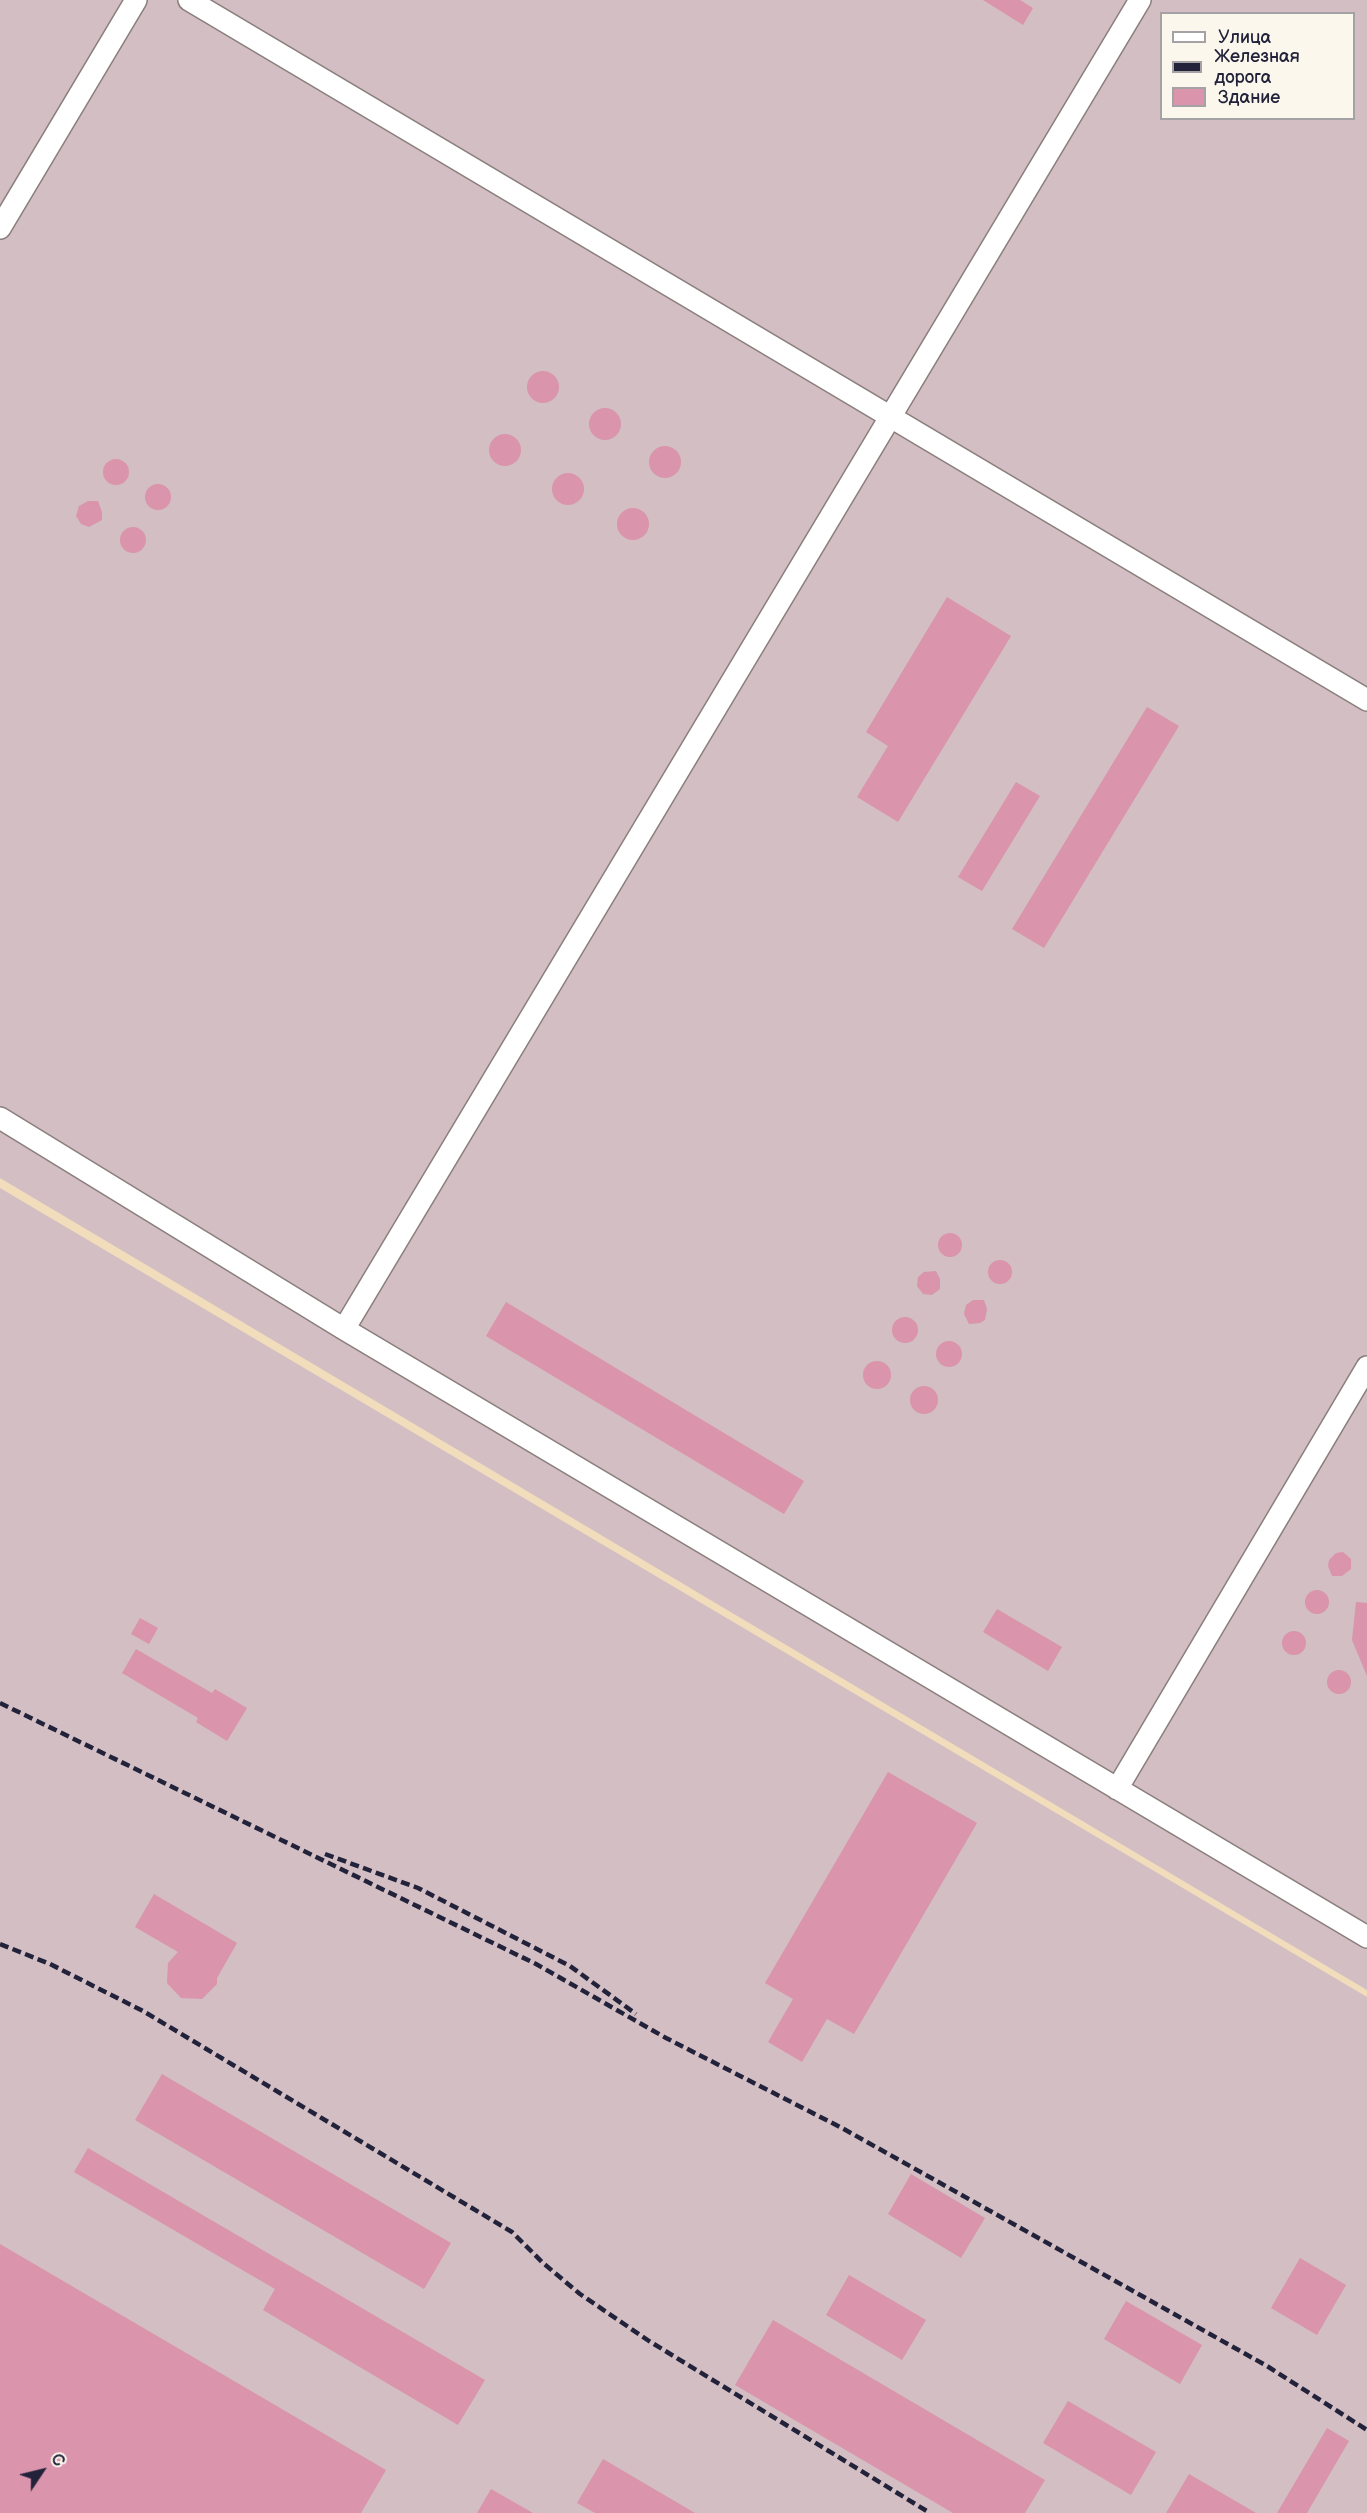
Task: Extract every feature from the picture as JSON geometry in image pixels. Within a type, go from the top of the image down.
[{"type":"lane","points":[[0,228],[136,0]]},
{"type":"lane","points":[[189,0],[1367,700]]},
{"type":"lane","points":[[344,1329],[1140,0]]},
{"type":"lane","points":[[0,1118],[344,1329],[1367,1938]]},
{"type":"lane","points":[[1117,1789],[1367,1367]]},
{"type":"shaded area","points":[[0,0],[1367,0],[1367,1990],[0,1178]]},
{"type":"shaded area","points":[[0,1188],[1367,1997],[1367,2513],[0,2513]]},
{"type":"building","points":[[983,0],[1020,0],[1033,8],[1023,25]]},
{"type":"building","points":[[543,371],[555,375],[559,387],[555,399],[543,403],[531,399],[527,387],[531,375]]},
{"type":"building","points":[[605,408],[616,413],[621,424],[616,435],[605,440],[594,435],[589,424],[594,413]]},
{"type":"building","points":[[505,434],[516,439],[521,450],[516,461],[505,466],[494,461],[489,450],[494,439]]},
{"type":"building","points":[[665,446],[676,451],[681,462],[676,473],[665,478],[654,473],[649,462],[654,451]]},
{"type":"building","points":[[116,459],[125,463],[129,472],[125,481],[116,485],[107,481],[103,472],[107,463]]},
{"type":"building","points":[[568,473],[579,478],[584,489],[579,500],[568,505],[557,500],[552,489],[557,478]]},
{"type":"building","points":[[158,484],[167,488],[171,497],[167,506],[158,510],[149,506],[145,497],[149,488]]},
{"type":"building","points":[[88,501],[98,501],[102,512],[102,520],[89,527],[81,524],[76,516],[79,506]]},
{"type":"building","points":[[633,508],[644,513],[649,524],[644,535],[633,540],[622,535],[617,524],[622,513]]},
{"type":"building","points":[[133,527],[142,531],[146,540],[142,549],[133,553],[124,549],[120,540],[124,531]]},
{"type":"building","points":[[947,597],[1011,636],[898,822],[857,797],[888,746],[866,732]]},
{"type":"building","points":[[1147,707],[1179,726],[1044,948],[1012,929]]},
{"type":"building","points":[[1016,782],[1040,796],[982,891],[958,877]]},
{"type":"building","points":[[950,1233],[955,1234],[961,1240],[961,1250],[955,1256],[950,1257],[945,1256],[939,1250],[938,1245],[939,1240],[945,1234]]},
{"type":"building","points":[[1000,1260],[1005,1261],[1011,1267],[1011,1277],[1005,1283],[1000,1284],[995,1283],[989,1277],[988,1272],[989,1267],[995,1261]]},
{"type":"building","points":[[936,1271],[940,1279],[940,1289],[932,1295],[923,1294],[917,1286],[918,1277],[924,1272]]},
{"type":"building","points":[[973,1300],[984,1300],[987,1309],[985,1320],[969,1324],[964,1314],[966,1305]]},
{"type":"building","points":[[506,1302],[804,1481],[784,1514],[486,1336]]},
{"type":"building","points":[[905,1317],[914,1321],[918,1330],[914,1339],[905,1343],[896,1339],[892,1330],[896,1321]]},
{"type":"building","points":[[949,1341],[958,1345],[962,1354],[958,1363],[949,1367],[940,1363],[936,1354],[940,1345]]},
{"type":"building","points":[[877,1361],[887,1365],[891,1375],[887,1385],[877,1389],[867,1385],[863,1375],[867,1365]]},
{"type":"building","points":[[924,1386],[934,1390],[938,1400],[934,1410],[924,1414],[914,1410],[910,1400],[914,1390]]},
{"type":"building","points":[[1343,1552],[1351,1559],[1351,1569],[1342,1576],[1332,1576],[1328,1566],[1329,1560],[1336,1553]]},
{"type":"building","points":[[1317,1590],[1326,1593],[1329,1602],[1326,1611],[1317,1614],[1308,1611],[1305,1602],[1308,1593]]},
{"type":"building","points":[[1356,1602],[1367,1603],[1367,1676],[1352,1640]]},
{"type":"building","points":[[997,1609],[1062,1647],[1048,1671],[983,1632]]},
{"type":"building","points":[[140,1618],[158,1628],[149,1644],[131,1634]]},
{"type":"building","points":[[1294,1631],[1299,1632],[1305,1638],[1305,1648],[1299,1654],[1294,1655],[1289,1654],[1283,1648],[1282,1643],[1283,1638],[1289,1632]]},
{"type":"building","points":[[136,1649],[212,1693],[215,1689],[247,1708],[227,1741],[196,1722],[198,1718],[122,1673]]},
{"type":"building","points":[[1339,1670],[1344,1671],[1350,1677],[1350,1687],[1344,1693],[1339,1694],[1334,1693],[1328,1687],[1327,1682],[1328,1677],[1334,1671]]},
{"type":"building","points":[[888,1772],[977,1823],[854,2034],[827,2019],[802,2062],[768,2042],[793,1999],[765,1983]]},
{"type":"building","points":[[154,1894],[237,1943],[217,1978],[217,1984],[202,1999],[181,1998],[167,1983],[168,1963],[178,1952],[135,1927]]},
{"type":"building","points":[[162,2074],[451,2243],[424,2289],[135,2120]]},
{"type":"building","points":[[88,2148],[485,2380],[458,2425],[263,2310],[275,2289],[74,2172]]},
{"type":"building","points":[[911,2174],[985,2218],[961,2258],[888,2214]]},
{"type":"building","points":[[0,2244],[386,2470],[361,2513],[0,2513]]},
{"type":"building","points":[[1300,2258],[1346,2285],[1317,2335],[1271,2308]]},
{"type":"building","points":[[849,2275],[926,2320],[902,2360],[826,2315]]},
{"type":"building","points":[[1126,2301],[1202,2345],[1180,2384],[1104,2339]]},
{"type":"building","points":[[773,2320],[1045,2480],[1025,2513],[953,2513],[735,2385]]},
{"type":"building","points":[[1068,2401],[1156,2452],[1131,2495],[1043,2443]]},
{"type":"building","points":[[1327,2428],[1349,2441],[1307,2513],[1277,2513]]},
{"type":"building","points":[[603,2459],[695,2513],[595,2513],[577,2503]]},
{"type":"building","points":[[1189,2474],[1256,2513],[1166,2513]]},
{"type":"building","points":[[491,2489],[533,2513],[477,2513]]},
{"type":"railway","points":[[0,1703],[536,1964],[666,2038],[842,2128],[1267,2366],[1367,2430]]},
{"type":"railway","points":[[325,1854],[418,1888],[570,1966],[636,2014]]},
{"type":"railway","points":[[0,1944],[50,1964],[143,2011],[512,2232],[543,2263],[580,2294],[649,2341],[930,2513]]}]
